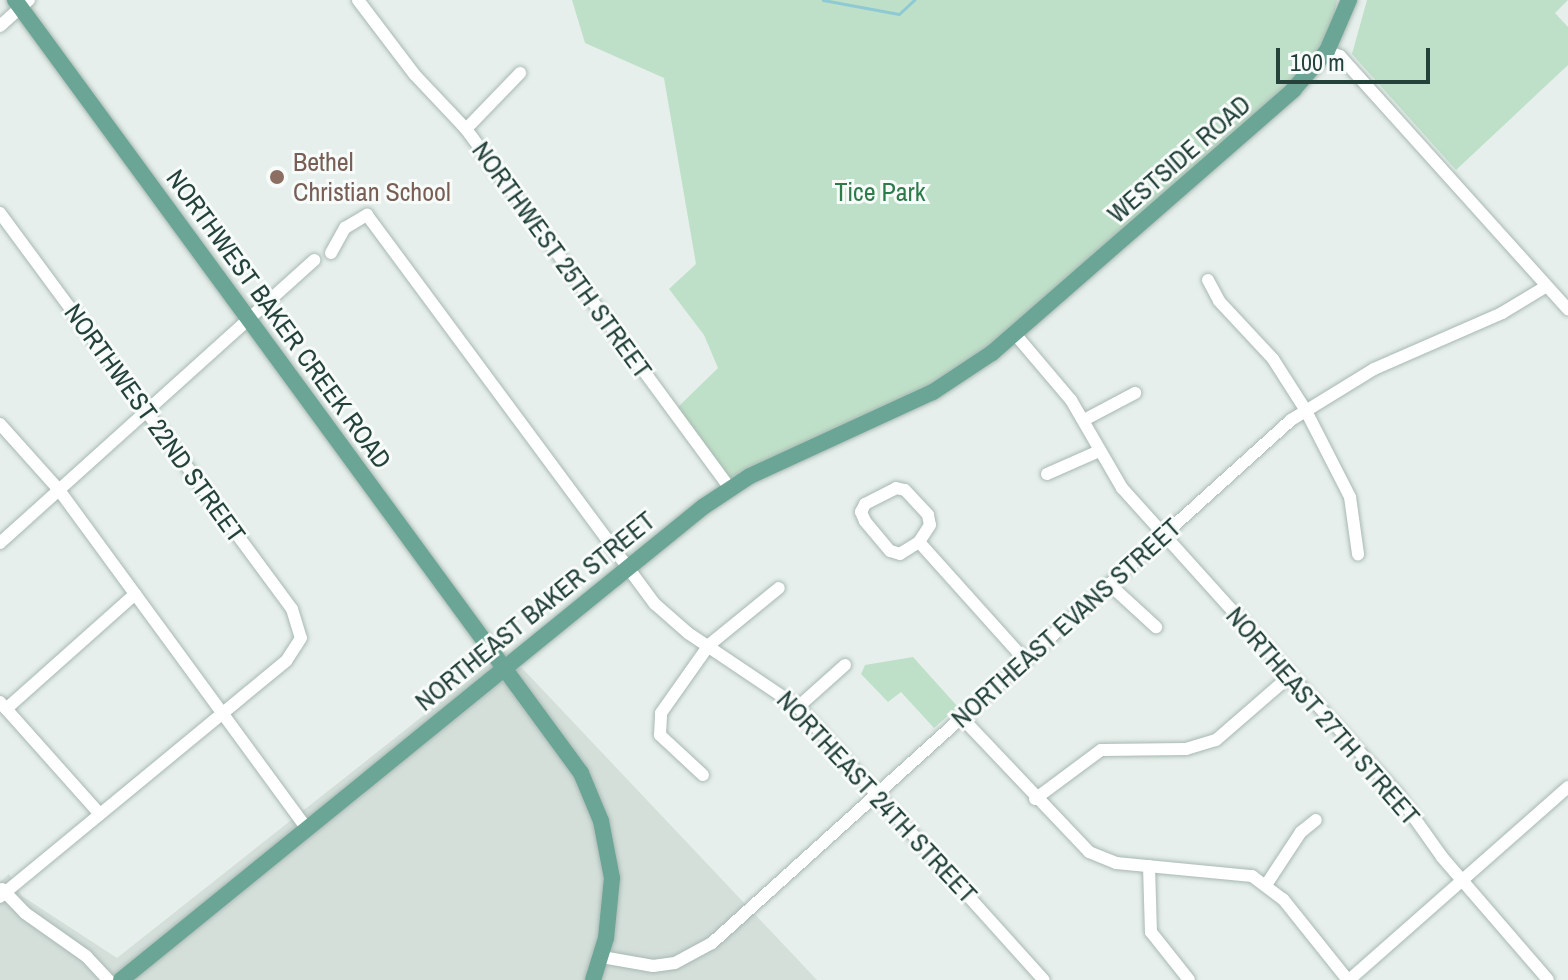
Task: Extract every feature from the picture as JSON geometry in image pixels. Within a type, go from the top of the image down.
[{"type":"main road","name":"WESTSIDE ROAD","points":[[1015,334],[1273,109],[1327,51],[1349,0]]},
{"type":"main road","name":"NORTHWEST BAKER CREEK ROAD","points":[[21,3],[581,773],[601,821],[612,878],[602,957],[593,980]]},
{"type":"main road","name":"NORTHEAST BAKER STREET","points":[[121,980],[626,566],[730,489],[933,392],[1015,334]]},
{"type":"street","name":"NORTHWEST 25TH STREET","points":[[358,0],[415,75],[466,129],[730,489]]},
{"type":"street","points":[[0,26],[21,3]]},
{"type":"street","points":[[1327,51],[1340,56],[1568,309]]},
{"type":"street","points":[[466,129],[520,73]]},
{"type":"street","name":"NORTHWEST 22ND STREET","points":[[0,213],[292,609],[301,638],[286,661],[221,713]]},
{"type":"street","name":"NORTHEAST 24TH STREET","points":[[331,253],[354,220],[367,215],[626,566],[670,619],[798,707],[1044,980]]},
{"type":"street","points":[[0,543],[314,260]]},
{"type":"street","points":[[1208,280],[1219,301],[1273,359],[1305,409],[1350,497],[1358,554]]},
{"type":"street","name":"NORTHEAST EVANS STREET","points":[[602,957],[653,966],[696,954],[1305,409],[1374,369],[1502,313],[1547,286]]},
{"type":"street","name":"NORTHEAST 27TH STREET","points":[[1015,334],[1084,420],[1122,488],[1398,795],[1462,880],[1544,975]]},
{"type":"street","points":[[1084,420],[1135,393]]},
{"type":"street","points":[[0,424],[59,490],[306,828]]},
{"type":"street","points":[[1047,474],[1099,451]]},
{"type":"street","points":[[896,488],[905,490],[928,515],[930,525],[919,542],[900,554],[890,551],[865,521],[861,512],[865,504],[896,488]]},
{"type":"street","points":[[919,542],[1025,660]]},
{"type":"street","points":[[1109,584],[1156,627]]},
{"type":"street","points":[[703,775],[686,764],[657,727],[709,645],[779,588]]},
{"type":"street","points":[[99,813],[3,705],[135,594]]},
{"type":"street","points":[[798,707],[845,665]]},
{"type":"street","points":[[1035,799],[1101,750],[1186,749],[1216,740],[1290,676]]},
{"type":"street","points":[[108,980],[2,892],[221,713]]},
{"type":"street","points":[[962,718],[1035,799],[1089,852],[1116,863],[1234,871],[1266,885],[1349,980],[1568,789]]},
{"type":"street","points":[[1266,885],[1301,832],[1316,820]]},
{"type":"street","points":[[1149,866],[1151,932],[1189,980]]},
{"type":"street","points":[[1529,980],[1544,975]]},
{"type":"shaded area","points":[[486,666],[522,668],[817,980],[0,980],[0,882],[9,874],[22,896],[117,958]]},
{"type":"green space","name":"Tice Park","points":[[572,0],[1337,0],[1327,51],[1066,291],[933,392],[730,489],[678,407],[718,368],[704,335],[669,289],[696,264],[664,78],[585,43]]},
{"type":"green space","points":[[1367,0],[1568,0],[1555,13],[1568,27],[1568,65],[1456,170],[1352,54]]},
{"type":"green space","points":[[913,657],[958,707],[934,728],[901,692],[888,702],[861,674],[865,665]]},
{"type":"waterway","points":[[823,0],[899,14],[914,0]]},
{"type":"place","name":"Bethel Christian School","points":[[277,177]]}]
